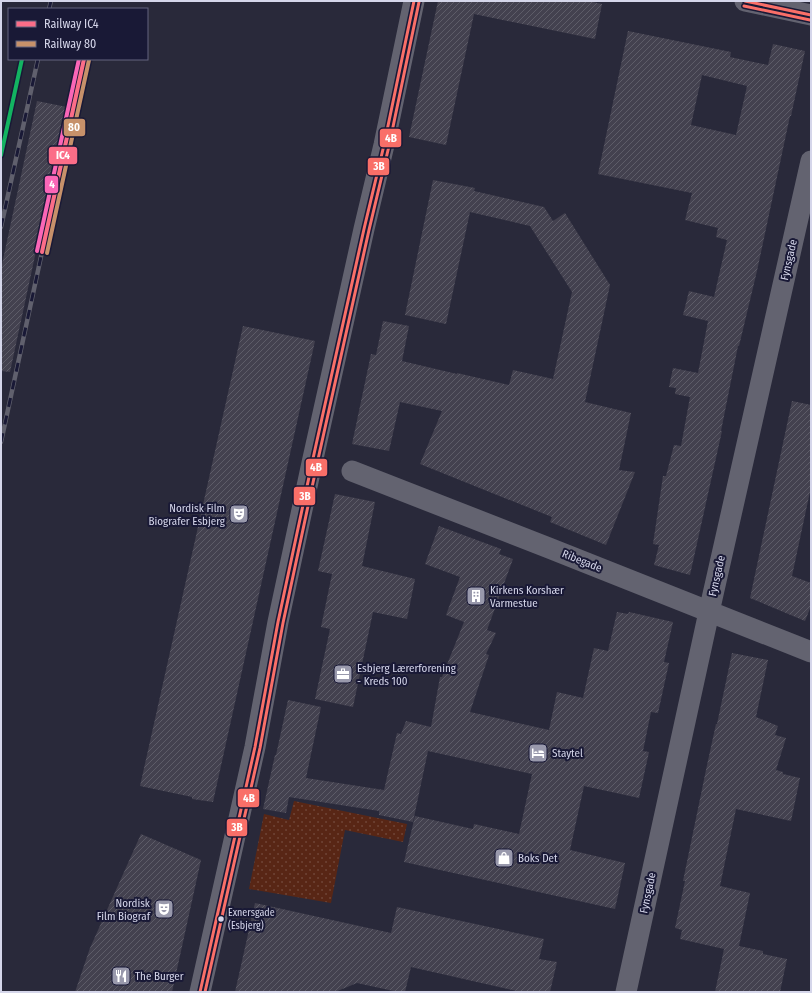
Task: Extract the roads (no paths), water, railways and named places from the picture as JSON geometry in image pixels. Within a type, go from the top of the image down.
[{"type":"street","points":[[200,992],[255,747],[278,622],[312,463],[358,252],[384,145],[414,1]]},
{"type":"street","points":[[745,1],[811,15]]},
{"type":"street","name":"Fynsgade","points":[[626,992],[709,612],[811,161]]},
{"type":"street","name":"Ribegade","points":[[352,471],[811,652]]},
{"type":"railway","points":[[49,8],[51,1]]},
{"type":"railway","points":[[1,227],[38,60]]},
{"type":"railway","points":[[1,442],[42,252]]},
{"type":"rail line","name":"IC4","points":[[42,252],[84,60]]},
{"type":"rail line","name":"80","points":[[47,253],[89,60]]},
{"type":"place","name":"Nordisk Film Biografer Esbjerg","points":[[239,514]]},
{"type":"place","name":"Kirkens Korshær Varmestue","points":[[476,596]]},
{"type":"place","name":"Esbjerg Lærerforening - Kreds 100","points":[[343,674]]},
{"type":"place","name":"Staytel","points":[[538,753]]},
{"type":"place","name":"Boks Det","points":[[504,858]]},
{"type":"place","name":"Nordisk Film Biograf","points":[[164,909]]},
{"type":"place","name":"Exnersgade (Esbjerg)","points":[[221,919]]},
{"type":"place","name":"The Burger","points":[[121,976]]}]
